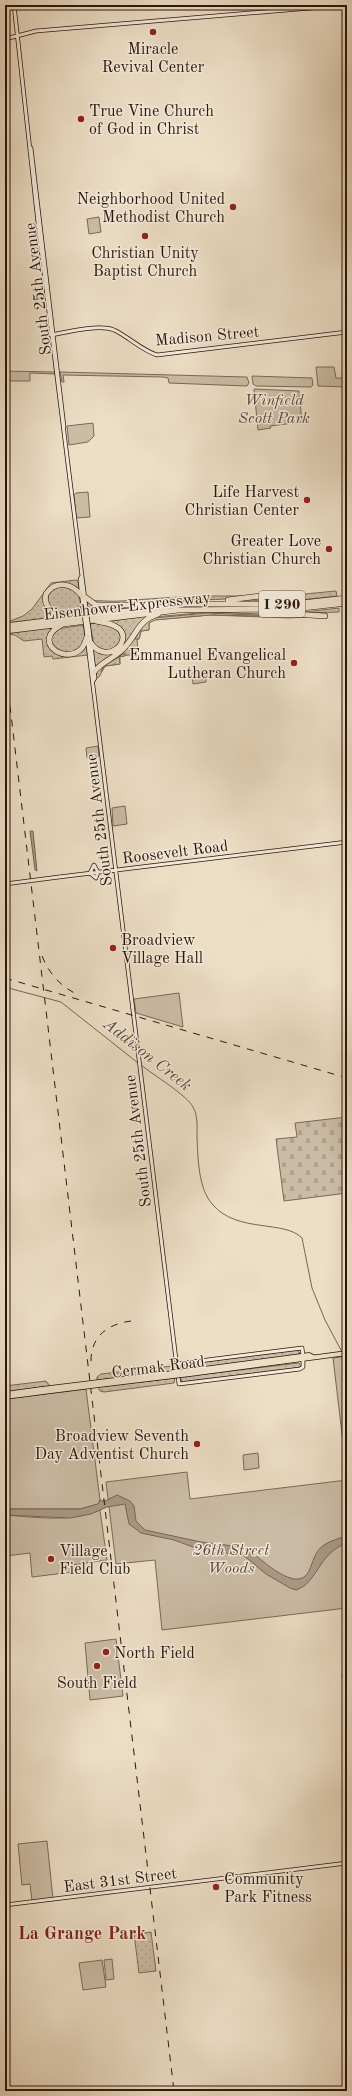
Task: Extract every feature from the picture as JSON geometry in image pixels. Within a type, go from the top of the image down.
[{"type":"highway","points":[[73,617],[57,613],[50,609],[46,602],[46,594],[53,587],[65,585],[75,588],[96,605],[171,605]]},
{"type":"highway","points":[[217,603],[269,595]]},
{"type":"highway","name":"Eisenhower Expressway","points":[[5,626],[171,605],[217,603],[293,604],[347,598]]},
{"type":"highway","name":"Eisenhower Expressway","points":[[5,631],[163,611],[203,608],[293,609],[347,603]]},
{"type":"highway","points":[[246,608],[252,611],[281,614],[325,616]]},
{"type":"highway","points":[[94,672],[99,666],[124,649],[144,620],[163,611]]},
{"type":"highway","points":[[63,624],[53,630],[49,636],[50,645],[57,651],[67,654],[77,652],[88,639],[97,650],[105,653],[116,649],[123,640],[122,633],[116,626],[94,620]]},
{"type":"main road","name":"South 25th Avenue","points":[[14,5],[52,334],[65,422],[64,428],[93,681],[179,1384],[300,1369],[303,1367],[303,1358]]},
{"type":"main road","points":[[5,39],[36,31],[347,5]]},
{"type":"main road","name":"Madison Street","points":[[52,334],[108,329],[118,333],[148,352],[157,355],[347,332]]},
{"type":"main road","name":"South 25th Avenue","points":[[87,629],[94,672],[93,681]]},
{"type":"main road","name":"Roosevelt Road","points":[[5,884],[347,842]]},
{"type":"main road","points":[[94,865],[98,872],[96,878],[90,873],[94,865]]},
{"type":"main road","points":[[176,1364],[302,1348],[303,1358]]},
{"type":"main road","name":"Cermak Road","points":[[5,1395],[347,1353]]},
{"type":"main road","name":"East 31st Street","points":[[5,1905],[347,1863]]},
{"type":"green space","points":[[99,217],[101,232],[89,234],[87,219]]},
{"type":"green space","points":[[316,367],[334,367],[336,378],[342,378],[343,367],[347,367],[347,387],[318,386]]},
{"type":"green space","points":[[5,371],[54,372],[55,374],[30,373],[30,381],[5,381]]},
{"type":"green space","points":[[60,372],[247,377],[249,383],[247,386],[169,383],[168,378],[163,377],[63,375],[64,382],[62,382]]},
{"type":"green space","points":[[252,376],[312,378],[313,385],[311,387],[256,386],[253,384]]},
{"type":"green space","name":"Winfield Scott Park","points":[[254,389],[299,391],[302,422],[270,426],[271,428],[258,430]]},
{"type":"green space","points":[[93,423],[94,436],[88,442],[69,445],[67,426]]},
{"type":"green space","points":[[88,492],[90,517],[76,518],[74,495],[76,493]]},
{"type":"green space","points":[[78,581],[80,592],[58,584],[44,597],[56,615],[55,617],[5,623],[23,616],[32,609],[51,583]]},
{"type":"green space","points":[[57,587],[68,587],[79,595],[82,613],[72,614],[59,612],[47,603],[49,593]]},
{"type":"green space","points":[[336,591],[337,596],[290,601],[242,600]]},
{"type":"green space","points":[[200,596],[243,596],[236,598],[188,600],[138,605],[112,605],[90,601],[117,601]]},
{"type":"green space","points":[[88,602],[133,607],[89,612]]},
{"type":"green space","points":[[339,608],[339,612],[304,613],[305,612]]},
{"type":"green space","points":[[210,612],[315,616],[290,618],[210,615],[153,620],[149,623],[149,630],[141,631],[139,639],[137,639],[138,654],[120,656],[120,664],[105,666],[99,677],[96,678],[96,672],[133,639],[153,617]]},
{"type":"green space","points":[[207,613],[301,617],[210,615],[155,620],[149,623],[149,630],[141,631],[139,639],[135,639],[144,624],[154,618]]},
{"type":"green space","points":[[147,616],[126,645],[95,668],[92,646],[98,653],[108,653],[124,639],[112,621]]},
{"type":"green space","points":[[95,623],[115,629],[120,636],[121,641],[114,648],[104,651],[94,645],[90,624]]},
{"type":"green space","points":[[83,625],[84,641],[80,648],[76,651],[61,651],[56,648],[50,640],[57,629]]},
{"type":"green space","points":[[51,628],[49,646],[70,655],[86,644],[88,655],[53,659],[52,656],[44,657],[42,639],[24,641],[15,635],[5,634]]},
{"type":"green space","points":[[125,653],[125,656],[119,657],[120,664],[105,666],[101,672],[103,667]]},
{"type":"green space","points":[[205,671],[206,682],[193,684],[192,673]]},
{"type":"green space","points":[[98,746],[99,756],[87,758],[86,748]]},
{"type":"green space","points":[[125,806],[127,824],[113,826],[112,808]]},
{"type":"green space","points":[[179,993],[183,1027],[136,1013],[134,999]]},
{"type":"green space","points":[[347,1117],[347,1162],[344,1163],[347,1193],[284,1201],[276,1139],[297,1137],[295,1123]]},
{"type":"green space","points":[[296,1350],[300,1353],[296,1356],[179,1370],[180,1365]]},
{"type":"green space","points":[[347,1356],[347,1476],[333,1358]]},
{"type":"green space","points":[[299,1363],[301,1366],[297,1368],[182,1382],[180,1377]]},
{"type":"green space","points":[[172,1366],[175,1371],[97,1381],[97,1377],[101,1374]]},
{"type":"green space","points":[[175,1378],[174,1383],[104,1392],[100,1391],[98,1387]]},
{"type":"green space","points":[[46,1381],[50,1386],[5,1392],[5,1386]]},
{"type":"green space","points":[[86,1389],[100,1500],[98,1504],[80,1509],[5,1509],[5,1399]]},
{"type":"green space","points":[[258,1453],[259,1468],[244,1470],[243,1455]]},
{"type":"green space","name":"26th Street Woods","points":[[187,1472],[190,1499],[347,1480],[347,1608],[162,1630],[155,1560],[116,1564],[106,1482]]},
{"type":"green space","points":[[100,1510],[107,1560],[72,1565],[73,1572],[32,1577],[30,1553],[5,1556],[5,1515],[65,1518],[77,1517]]},
{"type":"green space","points":[[116,1639],[123,1696],[90,1700],[85,1643]]},
{"type":"green space","points":[[343,1673],[347,1673],[347,1716],[342,1675]]},
{"type":"green space","points":[[47,1841],[53,1899],[32,1901],[30,1884],[22,1885],[18,1844]]},
{"type":"green space","points":[[151,1932],[156,1971],[139,1973],[134,1934]]},
{"type":"green space","points":[[112,1959],[114,1979],[106,1980],[104,1960]]},
{"type":"green space","points":[[102,1960],[106,1987],[83,1990],[79,1963]]},
{"type":"shaded area","points":[[30,831],[33,831],[37,871],[35,870]]},
{"type":"shaded area","points":[[117,1495],[130,1501],[134,1506],[136,1521],[145,1530],[201,1542],[242,1547],[248,1549],[279,1573],[296,1579],[303,1577],[309,1571],[316,1553],[321,1547],[347,1535],[347,1543],[337,1548],[330,1554],[309,1581],[296,1590],[266,1574],[243,1555],[201,1550],[174,1540],[141,1533],[129,1524],[125,1504],[107,1507],[91,1514],[70,1518],[5,1515],[5,1509],[80,1509],[98,1504],[100,1500],[105,1501]]},
{"type":"waterway","name":"Addison Creek","points":[[5,985],[12,989],[61,1002],[138,1063]]},
{"type":"waterway","name":"Addison Creek","points":[[141,1065],[177,1091],[190,1102],[195,1110],[200,1173],[204,1191],[213,1205],[223,1214],[235,1219],[247,1223],[284,1229],[302,1238],[312,1288],[325,1320],[342,1352]]},
{"type":"waterway","name":"Addison Creek","points":[[344,1355],[347,1361]]},
{"type":"railway","points":[[5,664],[174,2091]]},
{"type":"railway","points":[[42,956],[48,969],[57,980],[79,995]]},
{"type":"railway","points":[[5,978],[347,1078]]},
{"type":"railway","points":[[91,1361],[94,1345],[102,1333],[115,1325],[131,1321]]},
{"type":"place","name":"Miracle Revival Center","points":[[153,32]]},
{"type":"place","name":"True Vine Church of God in Christ","points":[[81,119]]},
{"type":"place","name":"Neighborhood United Methodist Church","points":[[233,207]]},
{"type":"place","name":"Christian Unity Baptist Church","points":[[145,236]]},
{"type":"place","name":"Life Harvest Christian Center","points":[[307,500]]},
{"type":"place","name":"Greater Love Christian Church","points":[[329,549]]},
{"type":"place","name":"Emmanuel Evangelical Lutheran Church","points":[[294,663]]},
{"type":"place","name":"Broadview Village Hall","points":[[113,948]]},
{"type":"place","name":"Broadview Seventh Day Adventist Church","points":[[197,1444]]},
{"type":"place","name":"Village Field Club","points":[[51,1559]]},
{"type":"place","name":"North Field","points":[[106,1652]]},
{"type":"place","name":"South Field","points":[[97,1666]]},
{"type":"place","name":"Community Park Fitness","points":[[216,1887]]},
{"type":"district","name":"La Grange Park","points":[[82,1933]]}]
